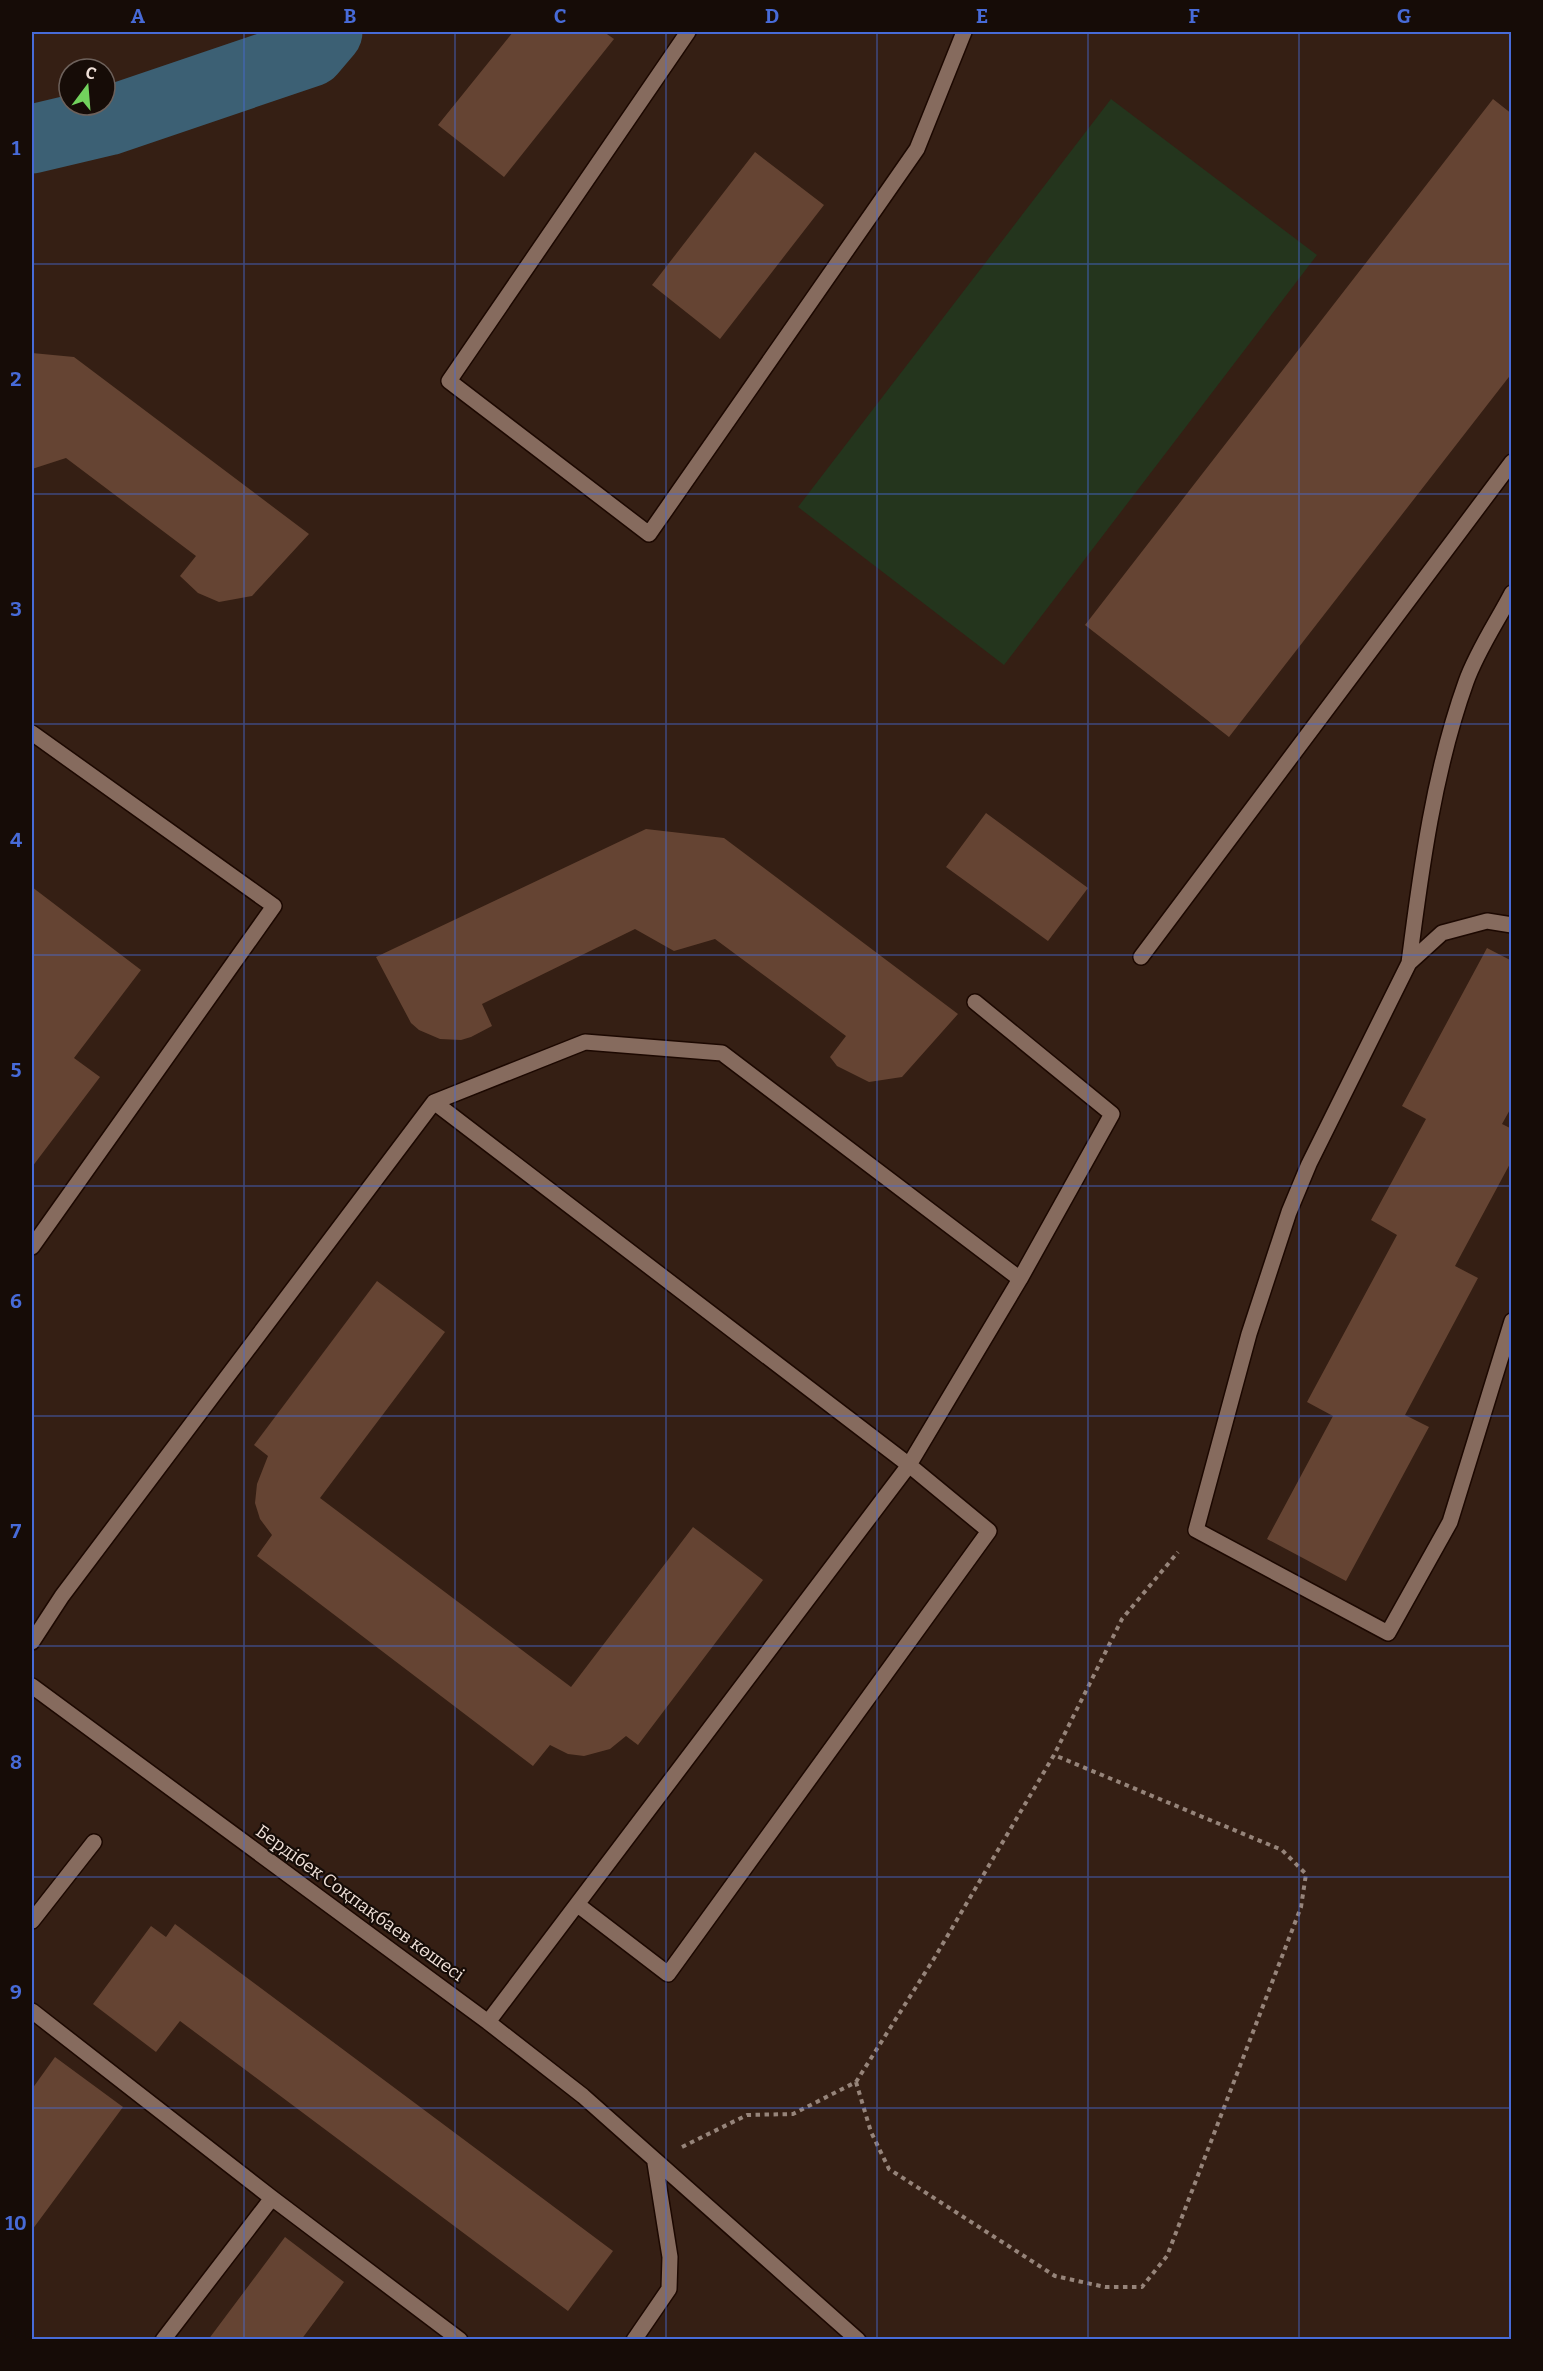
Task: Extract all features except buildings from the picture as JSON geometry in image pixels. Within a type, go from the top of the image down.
[{"type":"street","points":[[688,32],[449,381],[649,534],[917,149],[964,32]]},
{"type":"street","points":[[1141,957],[1512,462]]},
{"type":"street","points":[[1512,592],[1467,680],[1449,739],[1421,870],[1409,963],[1309,1164],[1289,1212],[1249,1334],[1196,1530],[1388,1633],[1450,1522],[1512,1321]]},
{"type":"street","points":[[32,733],[274,906],[32,1247]]},
{"type":"street","points":[[1409,963],[1442,933],[1486,921],[1512,925]]},
{"type":"street","points":[[488,2022],[909,1465],[1020,1279],[1112,1114],[975,1002]]},
{"type":"street","points":[[32,1642],[62,1596],[434,1102],[585,1042],[722,1053],[1020,1279]]},
{"type":"street","points":[[434,1102],[909,1465],[990,1531],[668,1974],[578,1905]]},
{"type":"street","name":"Бердібек Соқпақбаев көшесі","points":[[32,1686],[488,2022],[583,2096],[858,2340]]},
{"type":"street","points":[[32,1921],[94,1842]]},
{"type":"street","points":[[32,2011],[272,2198],[460,2340]]},
{"type":"street","points":[[634,2340],[669,2289],[670,2257],[656,2163]]},
{"type":"street","points":[[163,2340],[272,2198]]},
{"type":"path","points":[[656,2163],[691,2141],[747,2115],[793,2114],[856,2082],[935,1957],[1054,1755],[1122,1619],[1196,1530]]},
{"type":"path","points":[[856,2082],[871,2132],[889,2169],[1055,2276],[1105,2287],[1142,2287],[1167,2256],[1301,1906],[1306,1874],[1282,1850],[1054,1755]]},
{"type":"green space","points":[[1111,99],[1317,255],[1004,665],[798,507]]},
{"type":"waterway","points":[[32,139],[108,121],[311,52],[328,32]]}]
